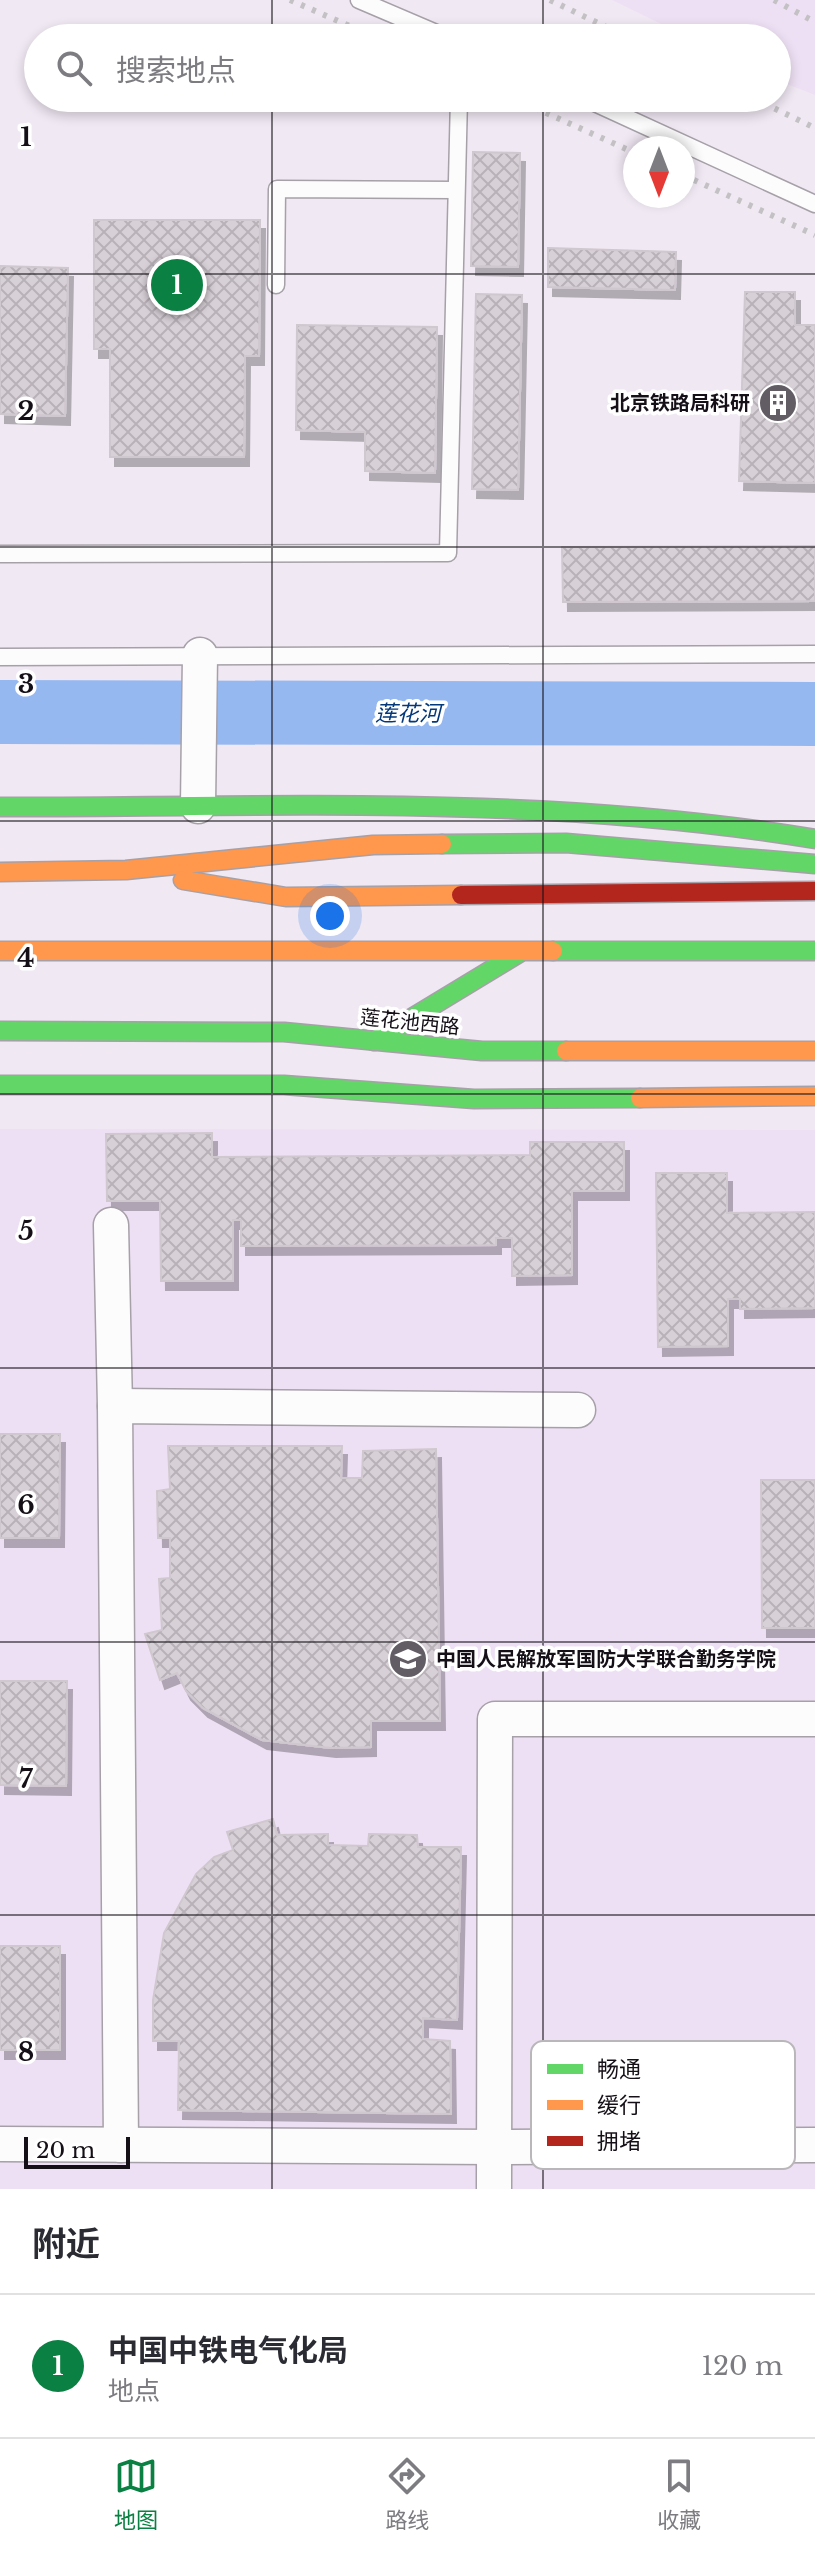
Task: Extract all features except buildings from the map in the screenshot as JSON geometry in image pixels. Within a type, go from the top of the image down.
[{"type":"main road","points":[[0,807],[198,806],[565,811],[667,819],[815,839]]},
{"type":"main road","points":[[0,872],[126,870],[387,845],[566,843],[815,864]]},
{"type":"main road","points":[[126,870],[286,897],[815,891]]},
{"type":"main road","points":[[0,951],[815,951]]},
{"type":"main road","points":[[374,1047],[519,953]]},
{"type":"main road","name":"莲花池西路","points":[[0,1031],[284,1032],[374,1047],[482,1051],[815,1051]]},
{"type":"main road","points":[[0,1085],[374,1085],[474,1099],[815,1096]]},
{"type":"street","points":[[198,806],[200,655]]},
{"type":"street","points":[[111,1225],[121,2145]]},
{"type":"street","points":[[115,1406],[578,1410]]},
{"type":"street","points":[[494,2189],[495,1719],[815,1719]]},
{"type":"street","points":[[0,2144],[531,2147]]},
{"type":"street","points":[[795,2145],[815,2145]]},
{"type":"lane","points":[[359,0],[415,24]]},
{"type":"lane","points":[[0,554],[448,553],[459,112]]},
{"type":"lane","points":[[615,112],[815,204]]},
{"type":"lane","points":[[276,285],[277,189],[456,190]]},
{"type":"lane","points":[[0,657],[815,654]]},
{"type":"shaded area","points":[[612,0],[815,0],[815,95],[791,86],[791,24],[661,24]]},
{"type":"shaded area","name":"中国人民解放军国防大学联合勤务学院","points":[[0,1129],[815,1130],[815,2189],[0,2189]]},
{"type":"waterway","name":"莲花河","points":[[0,712],[815,714]]},
{"type":"railway","points":[[290,0],[345,24]]},
{"type":"railway","points":[[550,0],[600,24]]},
{"type":"railway","points":[[774,0],[815,22]]},
{"type":"railway","points":[[544,112],[623,148]]},
{"type":"railway","points":[[782,112],[815,128]]},
{"type":"railway","points":[[695,180],[815,235]]},
{"type":"traffic: fast","points":[[0,807],[306,805],[510,809],[714,825],[815,839]]},
{"type":"traffic: fast","points":[[442,844],[566,843],[815,864]]},
{"type":"traffic: fast","points":[[553,951],[815,951]]},
{"type":"traffic: fast","points":[[374,1041],[519,953]]},
{"type":"traffic: fast","points":[[0,1031],[284,1032],[482,1051],[566,1051]]},
{"type":"traffic: fast","points":[[0,1085],[284,1085],[474,1099],[640,1098]]},
{"type":"traffic: slow","points":[[0,872],[126,870],[373,845],[442,844]]},
{"type":"traffic: slow","points":[[183,880],[286,897],[461,895]]},
{"type":"traffic: slow","points":[[0,951],[553,951]]},
{"type":"traffic: slow","points":[[566,1051],[815,1051]]},
{"type":"traffic: slow","points":[[640,1098],[815,1096]]},
{"type":"traffic: jam","points":[[461,895],[815,891]]},
{"type":"place","name":"中国中铁电气化局","points":[[177,285]]},
{"type":"place","name":"北京铁路局科研","points":[[778,403]]},
{"type":"place","name":"中国人民解放军国防大学联合勤务学院","points":[[408,1659]]}]
